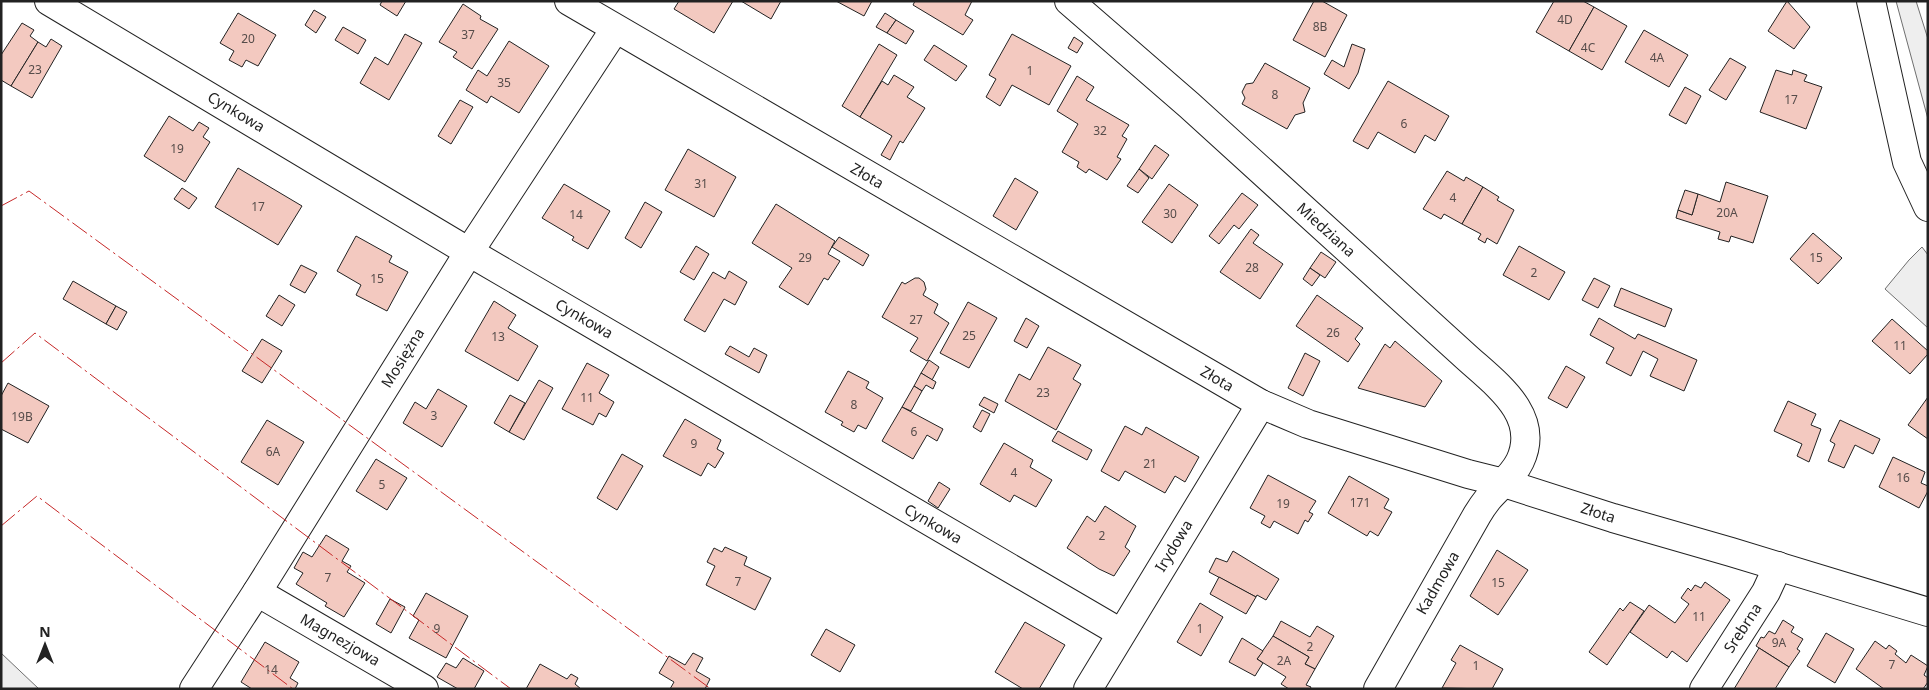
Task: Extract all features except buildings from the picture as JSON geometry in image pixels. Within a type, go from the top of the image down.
[{"type":"street","name":"Cynkowa","points":[[49,1],[469,252],[1121,633]]},
{"type":"street","name":"Złota","points":[[569,1],[1261,404],[1308,424],[1468,474],[1504,483],[1613,518],[1928,612]]},
{"type":"street","name":"Miedziana","points":[[1069,1],[1189,105],[1505,393],[1521,413],[1527,433],[1520,461],[1504,483]]},
{"type":"street","points":[[1871,1],[1907,162],[1928,207]]},
{"type":"street","name":"Mosiężna","points":[[194,689],[257,592],[469,252],[615,28]]},
{"type":"street","name":"Irydowa","points":[[1088,689],[1261,404]]},
{"type":"street","name":"Kadmowa","points":[[1378,689],[1476,515],[1488,499],[1504,483]]},
{"type":"street","name":"Srebrna","points":[[1704,689],[1766,592],[1778,566]]},
{"type":"street","name":"Magnezjowa","points":[[257,592],[424,689]]},
{"type":"shaded area","points":[[1896,1],[1916,1],[1928,39],[1928,119]]},
{"type":"shaded area","points":[[1922,247],[1928,255],[1928,328],[1885,289]]},
{"type":"shaded area","points":[[1,653],[39,689],[1,689]]},
{"type":"power","points":[[1,206],[29,191],[711,689]]},
{"type":"power","points":[[1,363],[35,333],[511,689]]},
{"type":"power","points":[[1,526],[37,496],[293,689]]}]
